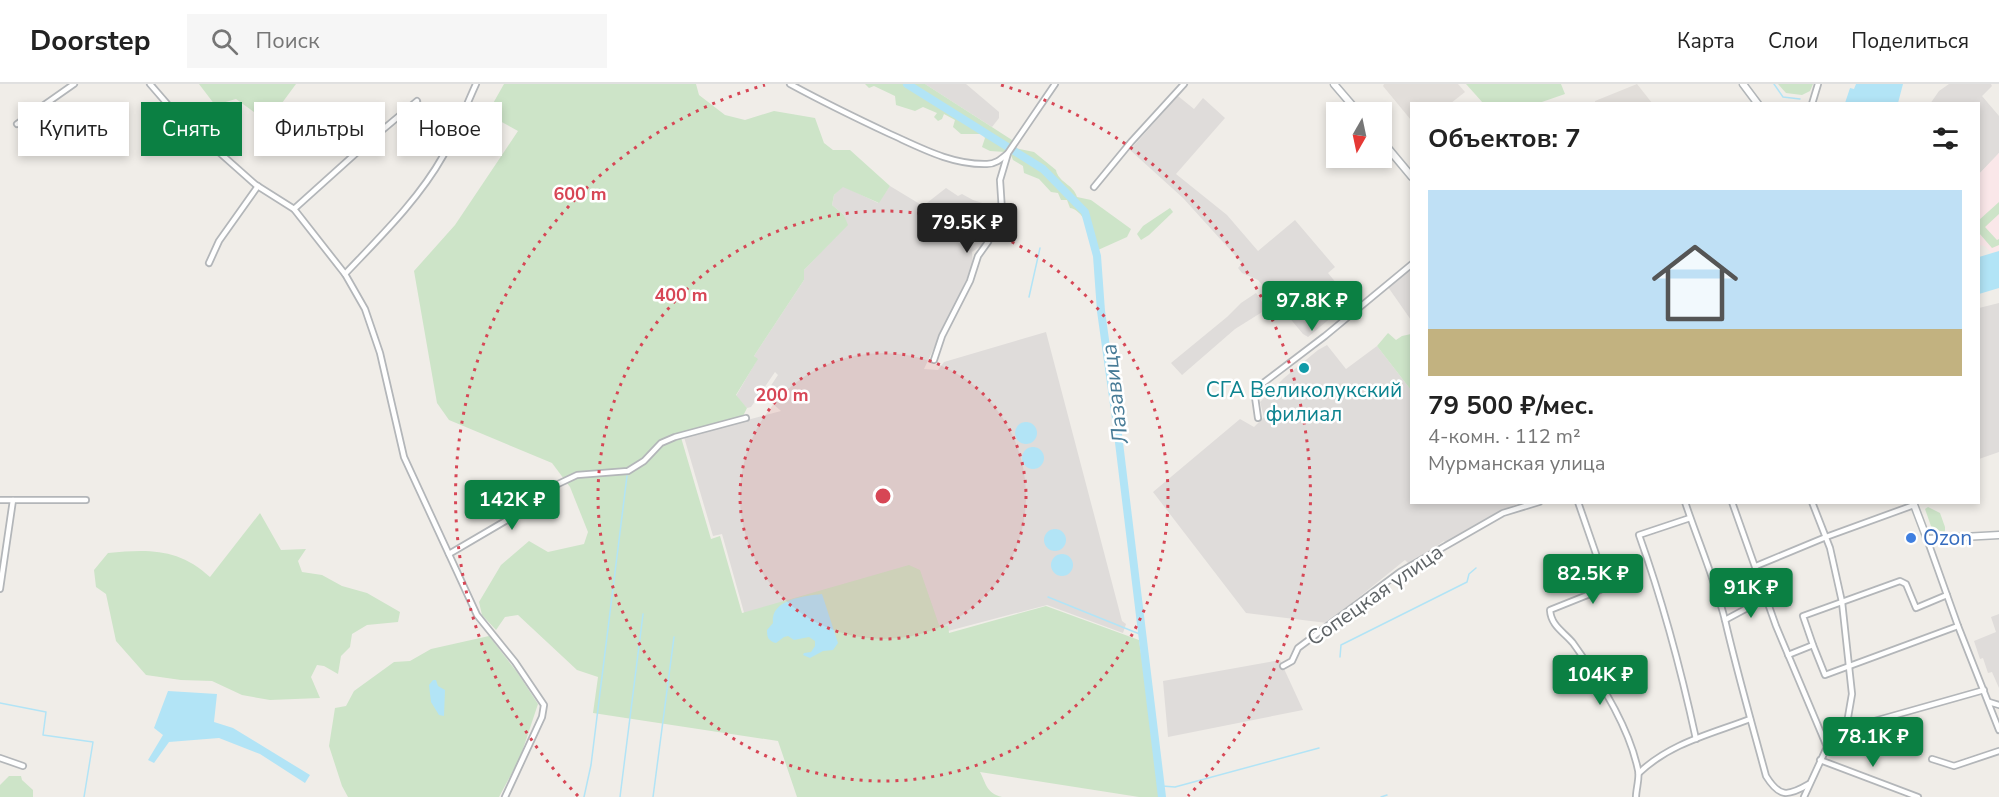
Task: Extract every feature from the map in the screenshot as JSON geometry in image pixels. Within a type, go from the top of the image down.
[{"type":"main road","points":[[1334,84],[1349,102]]},
{"type":"main road","points":[[1743,84],[1756,102]]},
{"type":"main road","points":[[1392,153],[1410,175]]},
{"type":"main road","points":[[1913,504],[1927,539],[1999,535]]},
{"type":"street","points":[[17,124],[74,84]]},
{"type":"street","points":[[150,84],[176,114],[258,186],[294,209],[345,274],[365,309],[380,353],[404,458],[477,615],[515,662],[544,705],[542,717],[505,797]]},
{"type":"street","points":[[345,274],[391,225],[432,173],[444,155],[476,84]]},
{"type":"street","points":[[790,84],[832,107],[935,154],[957,161],[987,164],[998,162],[1008,153],[1055,84]]},
{"type":"street","points":[[1094,187],[1184,84]]},
{"type":"street","points":[[1813,102],[1818,84]]},
{"type":"street","points":[[294,209],[417,101]]},
{"type":"street","points":[[934,360],[942,336],[970,281],[978,256],[1000,219],[1002,212],[1000,180],[1008,153]]},
{"type":"street","points":[[209,262],[219,241],[258,186]]},
{"type":"street","points":[[1258,418],[1254,390],[1325,336],[1410,266]]},
{"type":"street","points":[[449,554],[536,503],[558,484],[577,475],[628,471],[644,461],[661,442],[746,418]]},
{"type":"street","points":[[0,500],[86,500]]},
{"type":"street","points":[[0,590],[13,500]]},
{"type":"street","name":"Сопецкая улица","points":[[1283,666],[1292,661],[1298,648],[1400,572],[1503,513],[1532,504]]},
{"type":"street","points":[[1579,504],[1605,580],[1600,590],[1550,610],[1551,619],[1573,644],[1610,701],[1627,736],[1639,773]]},
{"type":"street","points":[[1686,504],[1725,620],[1729,645],[1766,776],[1773,790],[1784,795],[1793,794],[1809,784]]},
{"type":"street","points":[[1733,504],[1788,655],[1828,745]]},
{"type":"street","points":[[1813,504],[1836,568],[1842,602],[1852,694],[1846,729]]},
{"type":"street","points":[[1756,566],[1913,504]]},
{"type":"street","points":[[1690,518],[1639,535],[1684,684],[1696,740]]},
{"type":"street","points":[[1927,539],[1999,730]]},
{"type":"street","points":[[1947,595],[1916,608],[1906,584],[1900,581],[1803,616],[1825,675],[1958,626]]},
{"type":"street","points":[[1725,620],[1766,598]]},
{"type":"street","points":[[1788,655],[1813,645]]},
{"type":"street","points":[[1804,797],[1828,745],[1846,729],[1984,690]]},
{"type":"street","points":[[1989,702],[1999,705]]},
{"type":"street","points":[[1636,797],[1639,773],[1653,759],[1669,750],[1750,719]]},
{"type":"street","points":[[1932,759],[1954,766],[1999,751]]},
{"type":"street","points":[[0,758],[23,766]]},
{"type":"street","points":[[1820,760],[1918,797]]},
{"type":"shaded area","points":[[925,84],[966,84],[999,112],[999,118],[992,127]]},
{"type":"shaded area","points":[[1384,84],[1458,84],[1465,92],[1452,102],[1410,102],[1410,119],[1383,86]]},
{"type":"shaded area","points":[[1637,84],[1651,102],[1595,102]]},
{"type":"shaded area","points":[[1949,84],[1991,84],[1992,86],[1982,96],[1999,116],[1999,153],[1980,173],[1980,102],[1931,102],[1939,91]]},
{"type":"shaded area","points":[[1178,96],[1194,109],[1203,98],[1225,118],[1176,174],[1227,215],[1258,251],[1295,220],[1335,267],[1328,273],[1351,301],[1308,337],[1258,280],[1242,273],[1238,268],[1242,263],[1183,198],[1130,150]]},
{"type":"shaded area","points":[[1999,153],[1999,251],[1991,253],[1985,246],[1980,245],[1980,173]]},
{"type":"shaded area","points":[[843,186],[878,203],[890,186],[923,206],[946,188],[958,196],[962,194],[998,208],[998,219],[984,244],[972,252],[973,265],[924,369],[938,370],[944,362],[1046,332],[1122,621],[1126,624],[1123,633],[1047,605],[948,631],[750,634],[722,534],[713,536],[684,437],[781,411],[764,396],[778,375],[775,372],[751,407],[747,408],[736,396],[757,360],[754,356],[804,280],[804,270],[847,225],[844,215],[832,205],[834,195]]},
{"type":"shaded area","points":[[1410,269],[1410,319],[1388,287]]},
{"type":"shaded area","points":[[1256,293],[1267,309],[1235,329],[1182,375],[1171,363],[1241,303]]},
{"type":"shaded area","points":[[1999,303],[1999,452],[1980,459],[1980,308]]},
{"type":"shaded area","points":[[1327,345],[1346,369],[1377,346],[1410,389],[1410,504],[1517,504],[1491,516],[1446,544],[1444,541],[1409,564],[1405,560],[1327,623],[1246,613],[1153,492],[1240,419],[1254,427],[1264,417],[1260,402],[1284,378]]},
{"type":"shaded area","points":[[1999,614],[1999,688],[1992,672],[1988,673],[1983,658],[1980,659],[1974,641],[1996,632],[1991,617]]},
{"type":"shaded area","points":[[1280,660],[1303,710],[1168,737],[1163,681]]},
{"type":"green space","points":[[199,84],[296,84],[283,102],[254,102],[254,112],[236,99],[213,102]]},
{"type":"green space","points":[[504,84],[696,84],[699,95],[725,115],[745,120],[774,111],[815,118],[824,143],[833,150],[850,150],[890,186],[879,203],[843,187],[834,195],[832,205],[844,215],[848,225],[804,270],[804,280],[754,356],[758,359],[736,395],[747,408],[742,418],[680,434],[711,539],[720,536],[742,613],[909,565],[920,570],[939,625],[948,626],[949,633],[1046,606],[1139,640],[1162,797],[1139,797],[980,772],[990,790],[1002,797],[797,797],[778,741],[593,713],[598,677],[577,670],[518,615],[505,617],[496,630],[482,615],[479,602],[501,565],[529,541],[548,552],[584,544],[588,532],[570,487],[552,463],[449,420],[437,403],[414,271],[455,225],[518,131],[502,122],[502,102],[494,102]]},
{"type":"green space","points":[[865,84],[925,84],[1012,140],[1012,146],[1005,152],[990,151],[982,147],[985,138],[982,134],[961,134],[953,127],[955,120],[944,114],[938,121],[934,117],[937,113],[923,107],[915,111],[896,105],[895,96],[874,86],[869,88]]},
{"type":"green space","points":[[1466,84],[1561,84],[1565,94],[1542,102],[1482,102]]},
{"type":"green space","points":[[1778,84],[1813,84],[1810,91],[1802,95],[1786,93]]},
{"type":"green space","points":[[1015,148],[1034,152],[1056,170],[1077,197],[1091,200],[1131,229],[1127,237],[1098,250],[1093,248],[1088,226],[1082,216],[1070,208],[1067,200],[1061,200],[1058,193],[1051,192],[1039,179],[1024,173],[1023,166],[1013,160],[1011,155]]},
{"type":"green space","points":[[1999,202],[1999,214],[1985,227],[1997,240],[1999,239],[1999,245],[1992,248],[1980,234],[1980,219]]},
{"type":"green space","points":[[1170,208],[1173,212],[1141,240],[1137,234],[1143,226]]},
{"type":"green space","points":[[1388,333],[1396,340],[1410,334],[1410,389],[1377,346]]},
{"type":"green space","points":[[1928,507],[1940,513],[1945,532],[1932,529],[1925,509]]},
{"type":"green space","points":[[260,513],[281,550],[306,549],[298,561],[302,572],[322,575],[342,586],[367,593],[400,612],[398,622],[367,625],[352,634],[350,647],[341,656],[338,674],[324,666],[317,665],[311,677],[320,698],[270,700],[242,695],[212,681],[181,680],[146,675],[116,641],[106,594],[96,587],[94,570],[108,553],[150,551],[187,560],[210,577]]},
{"type":"green space","points":[[489,636],[538,704],[520,758],[499,797],[348,797],[329,746],[335,708],[346,706],[354,691],[394,662],[410,661],[431,649]]},
{"type":"green space","points":[[9,776],[21,776],[22,780],[33,790],[33,797],[0,797],[0,785]]},
{"type":"water","points":[[1856,84],[1903,84],[1898,102],[1845,102],[1850,88],[1854,89]]},
{"type":"water","points":[[1999,251],[1999,288],[1980,294],[1980,257]]},
{"type":"water","points":[[1026,422],[1034,425],[1037,433],[1034,441],[1026,444],[1018,441],[1015,433],[1018,425]]},
{"type":"water","points":[[1033,447],[1041,450],[1044,458],[1041,466],[1033,469],[1025,466],[1022,458],[1025,450]]},
{"type":"water","points":[[1055,529],[1063,532],[1066,540],[1063,548],[1055,551],[1047,548],[1044,540],[1047,532]]},
{"type":"water","points":[[1062,554],[1070,557],[1073,565],[1070,573],[1062,576],[1054,573],[1051,565],[1054,557]]},
{"type":"water","points":[[822,594],[838,643],[833,650],[823,651],[810,658],[803,655],[811,652],[815,646],[815,641],[809,637],[794,640],[788,636],[776,643],[770,640],[767,630],[773,623],[777,609],[790,600]]},
{"type":"water","points":[[436,680],[438,686],[445,690],[444,716],[439,715],[431,702],[429,685]]},
{"type":"water","points":[[168,691],[217,694],[214,722],[233,728],[310,775],[305,783],[260,754],[219,738],[169,742],[154,763],[148,760],[163,735],[154,728]]},
{"type":"waterway","name":"Лазавица","points":[[907,84],[1043,169],[1085,212],[1097,256],[1101,311],[1162,797]]},
{"type":"waterway","points":[[1774,84],[1783,97],[1800,99]]},
{"type":"waterway","points":[[1029,297],[1040,248]]},
{"type":"waterway","points":[[584,797],[591,765],[627,476]]},
{"type":"waterway","points":[[1340,657],[1341,645],[1467,582],[1469,574],[1476,568]]},
{"type":"waterway","points":[[1048,597],[1142,635]]},
{"type":"waterway","points":[[620,797],[643,614]]},
{"type":"waterway","points":[[653,797],[674,637]]},
{"type":"waterway","points":[[0,703],[46,712],[43,735],[93,742],[84,797]]},
{"type":"waterway","points":[[1162,786],[1175,787],[1319,748]]},
{"type":"waterway","points":[[1381,797],[1387,795]]},
{"type":"place","name":"СГА Великолукский филиал","points":[[1304,368]]},
{"type":"place","name":"Ozon","points":[[1911,538]]}]
